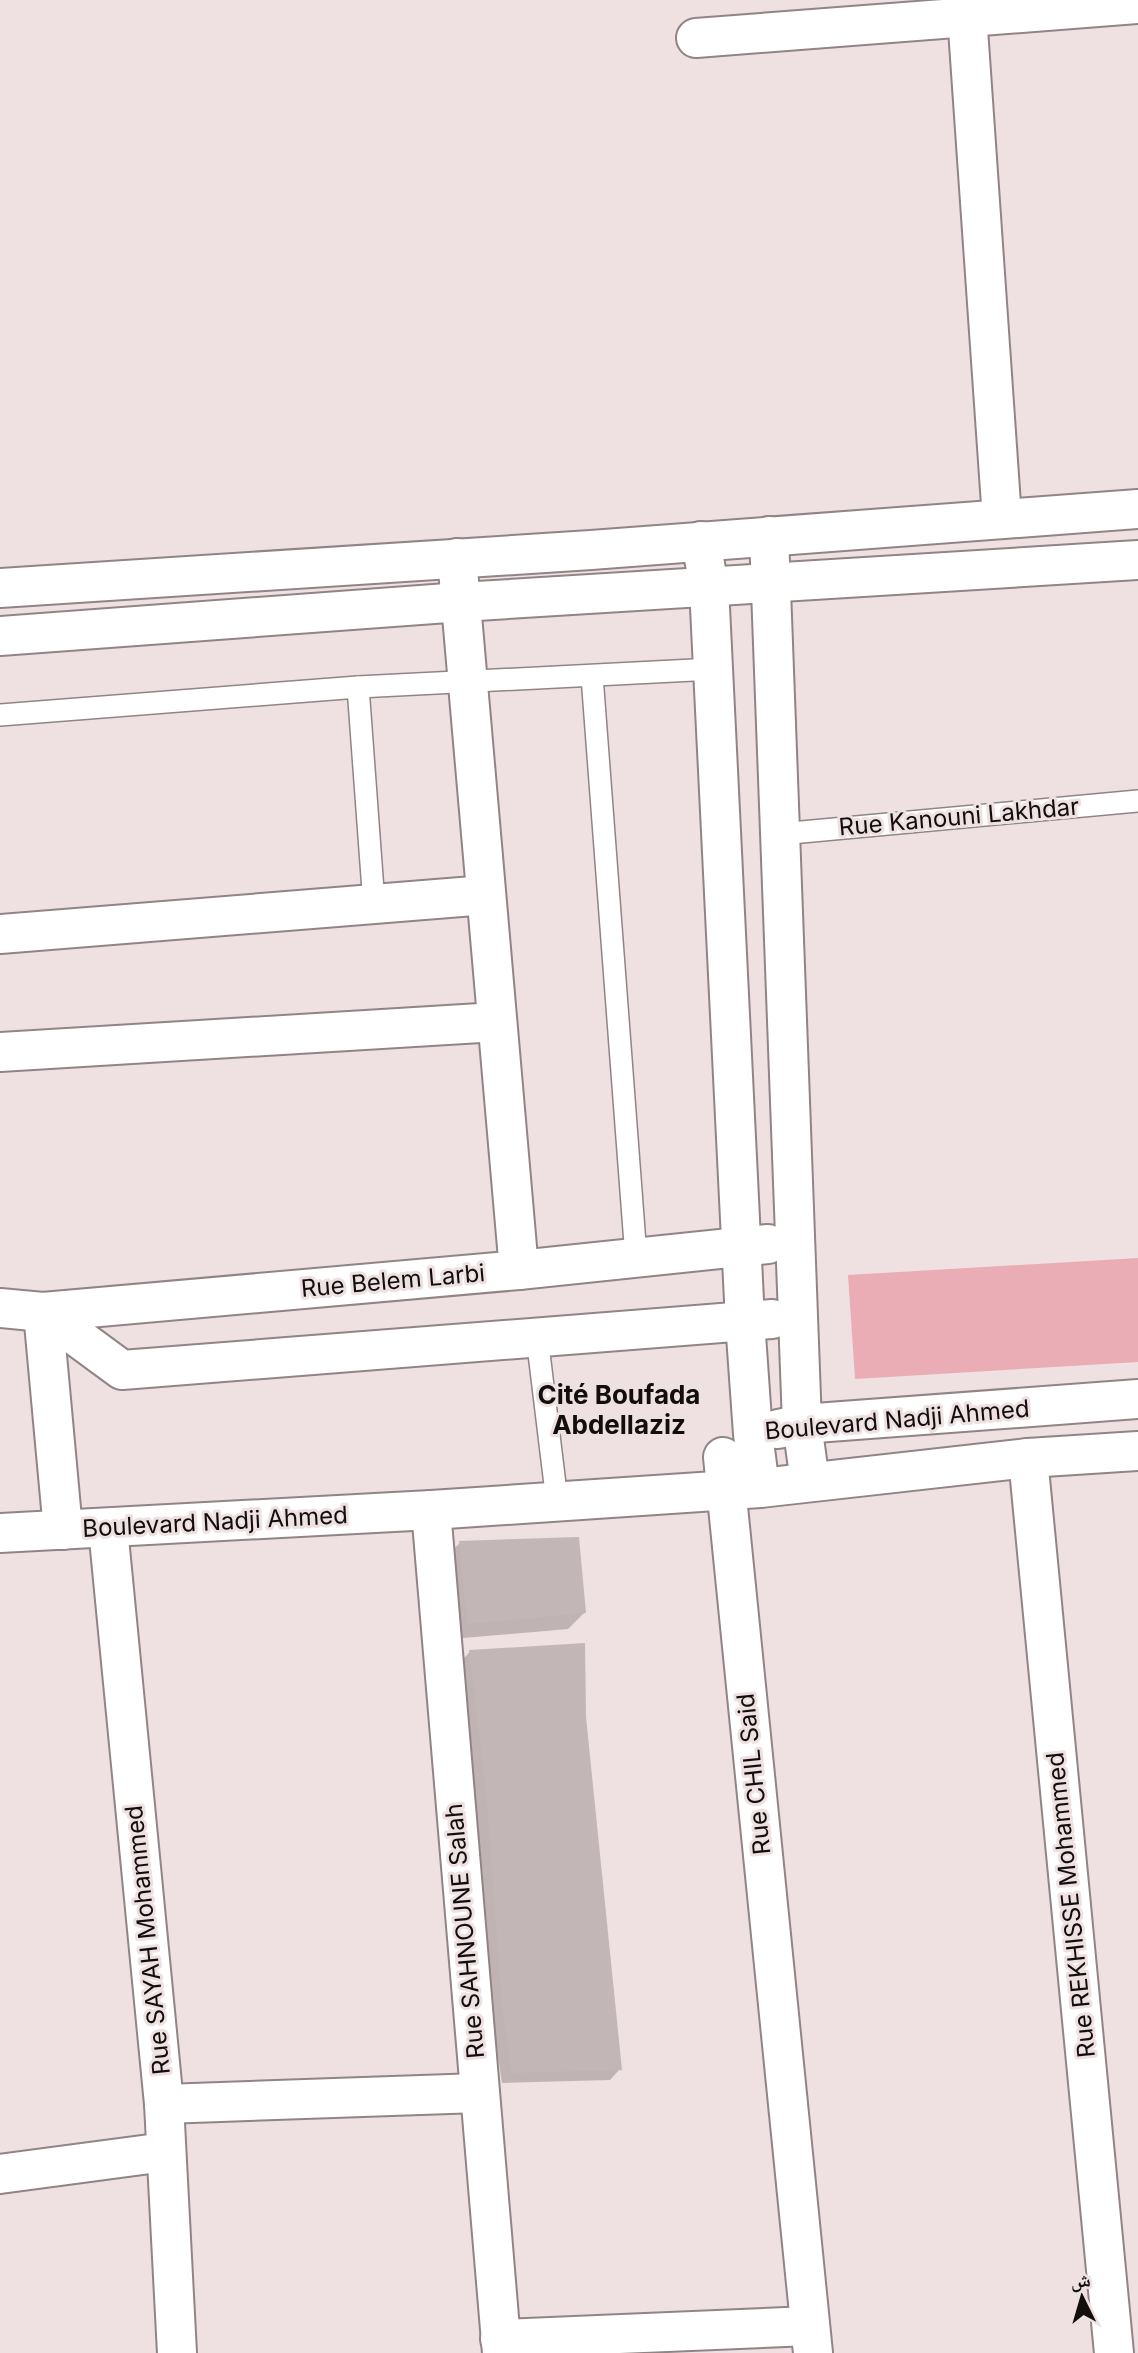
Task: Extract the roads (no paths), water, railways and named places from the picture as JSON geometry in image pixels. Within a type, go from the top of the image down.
[{"type":"street","points":[[696,38],[967,8],[1138,4]]},
{"type":"street","points":[[967,8],[1002,519]]},
{"type":"street","points":[[0,588],[1138,509]]},
{"type":"street","points":[[769,536],[798,1317],[803,1424],[810,1482]]},
{"type":"street","name":"Rue CHIL Said","points":[[701,541],[709,587],[745,1321],[753,1434],[736,1478],[811,2340]]},
{"type":"street","points":[[457,558],[519,1270]]},
{"type":"street","points":[[0,636],[461,602],[1138,560]]},
{"type":"street","points":[[0,934],[486,895]]},
{"type":"street","points":[[0,1052],[497,1022]]},
{"type":"street","name":"Rue Belem Larbi","points":[[0,1308],[43,1311],[519,1270],[743,1248],[795,1240]]},
{"type":"street","points":[[43,1311],[122,1370],[798,1317]]},
{"type":"street","points":[[43,1311],[63,1530]]},
{"type":"street","name":"Boulevard Nadji Ahmed","points":[[753,1434],[803,1424],[1138,1399]]},
{"type":"street","points":[[430,1510],[676,1493],[736,1478],[810,1482],[1028,1458],[1138,1451]]},
{"type":"street","name":"Rue REKHISSE Mohammed","points":[[1028,1458],[1114,2353]]},
{"type":"street","name":"Boulevard Nadji Ahmed","points":[[0,1533],[430,1510]]},
{"type":"street","name":"Rue SAHNOUNE Salah","points":[[430,1510],[501,2346]]},
{"type":"street","name":"Rue SAYAH Mohammed","points":[[108,1528],[164,2105],[177,2353]]},
{"type":"street","points":[[164,2105],[479,2093]]},
{"type":"street","points":[[0,2174],[165,2152]]},
{"type":"street","points":[[501,2346],[811,2340]]},
{"type":"lane","points":[[0,715],[358,687],[713,669]]},
{"type":"lane","points":[[592,676],[636,1257]]},
{"type":"lane","points":[[358,687],[374,904]]},
{"type":"lane","name":"Rue Kanouni Lakhdar","points":[[780,834],[1138,801]]},
{"type":"lane","points":[[537,1338],[557,1501]]},
{"type":"district","name":"Cité Boufada Abdellaziz","points":[[619,1410]]}]
